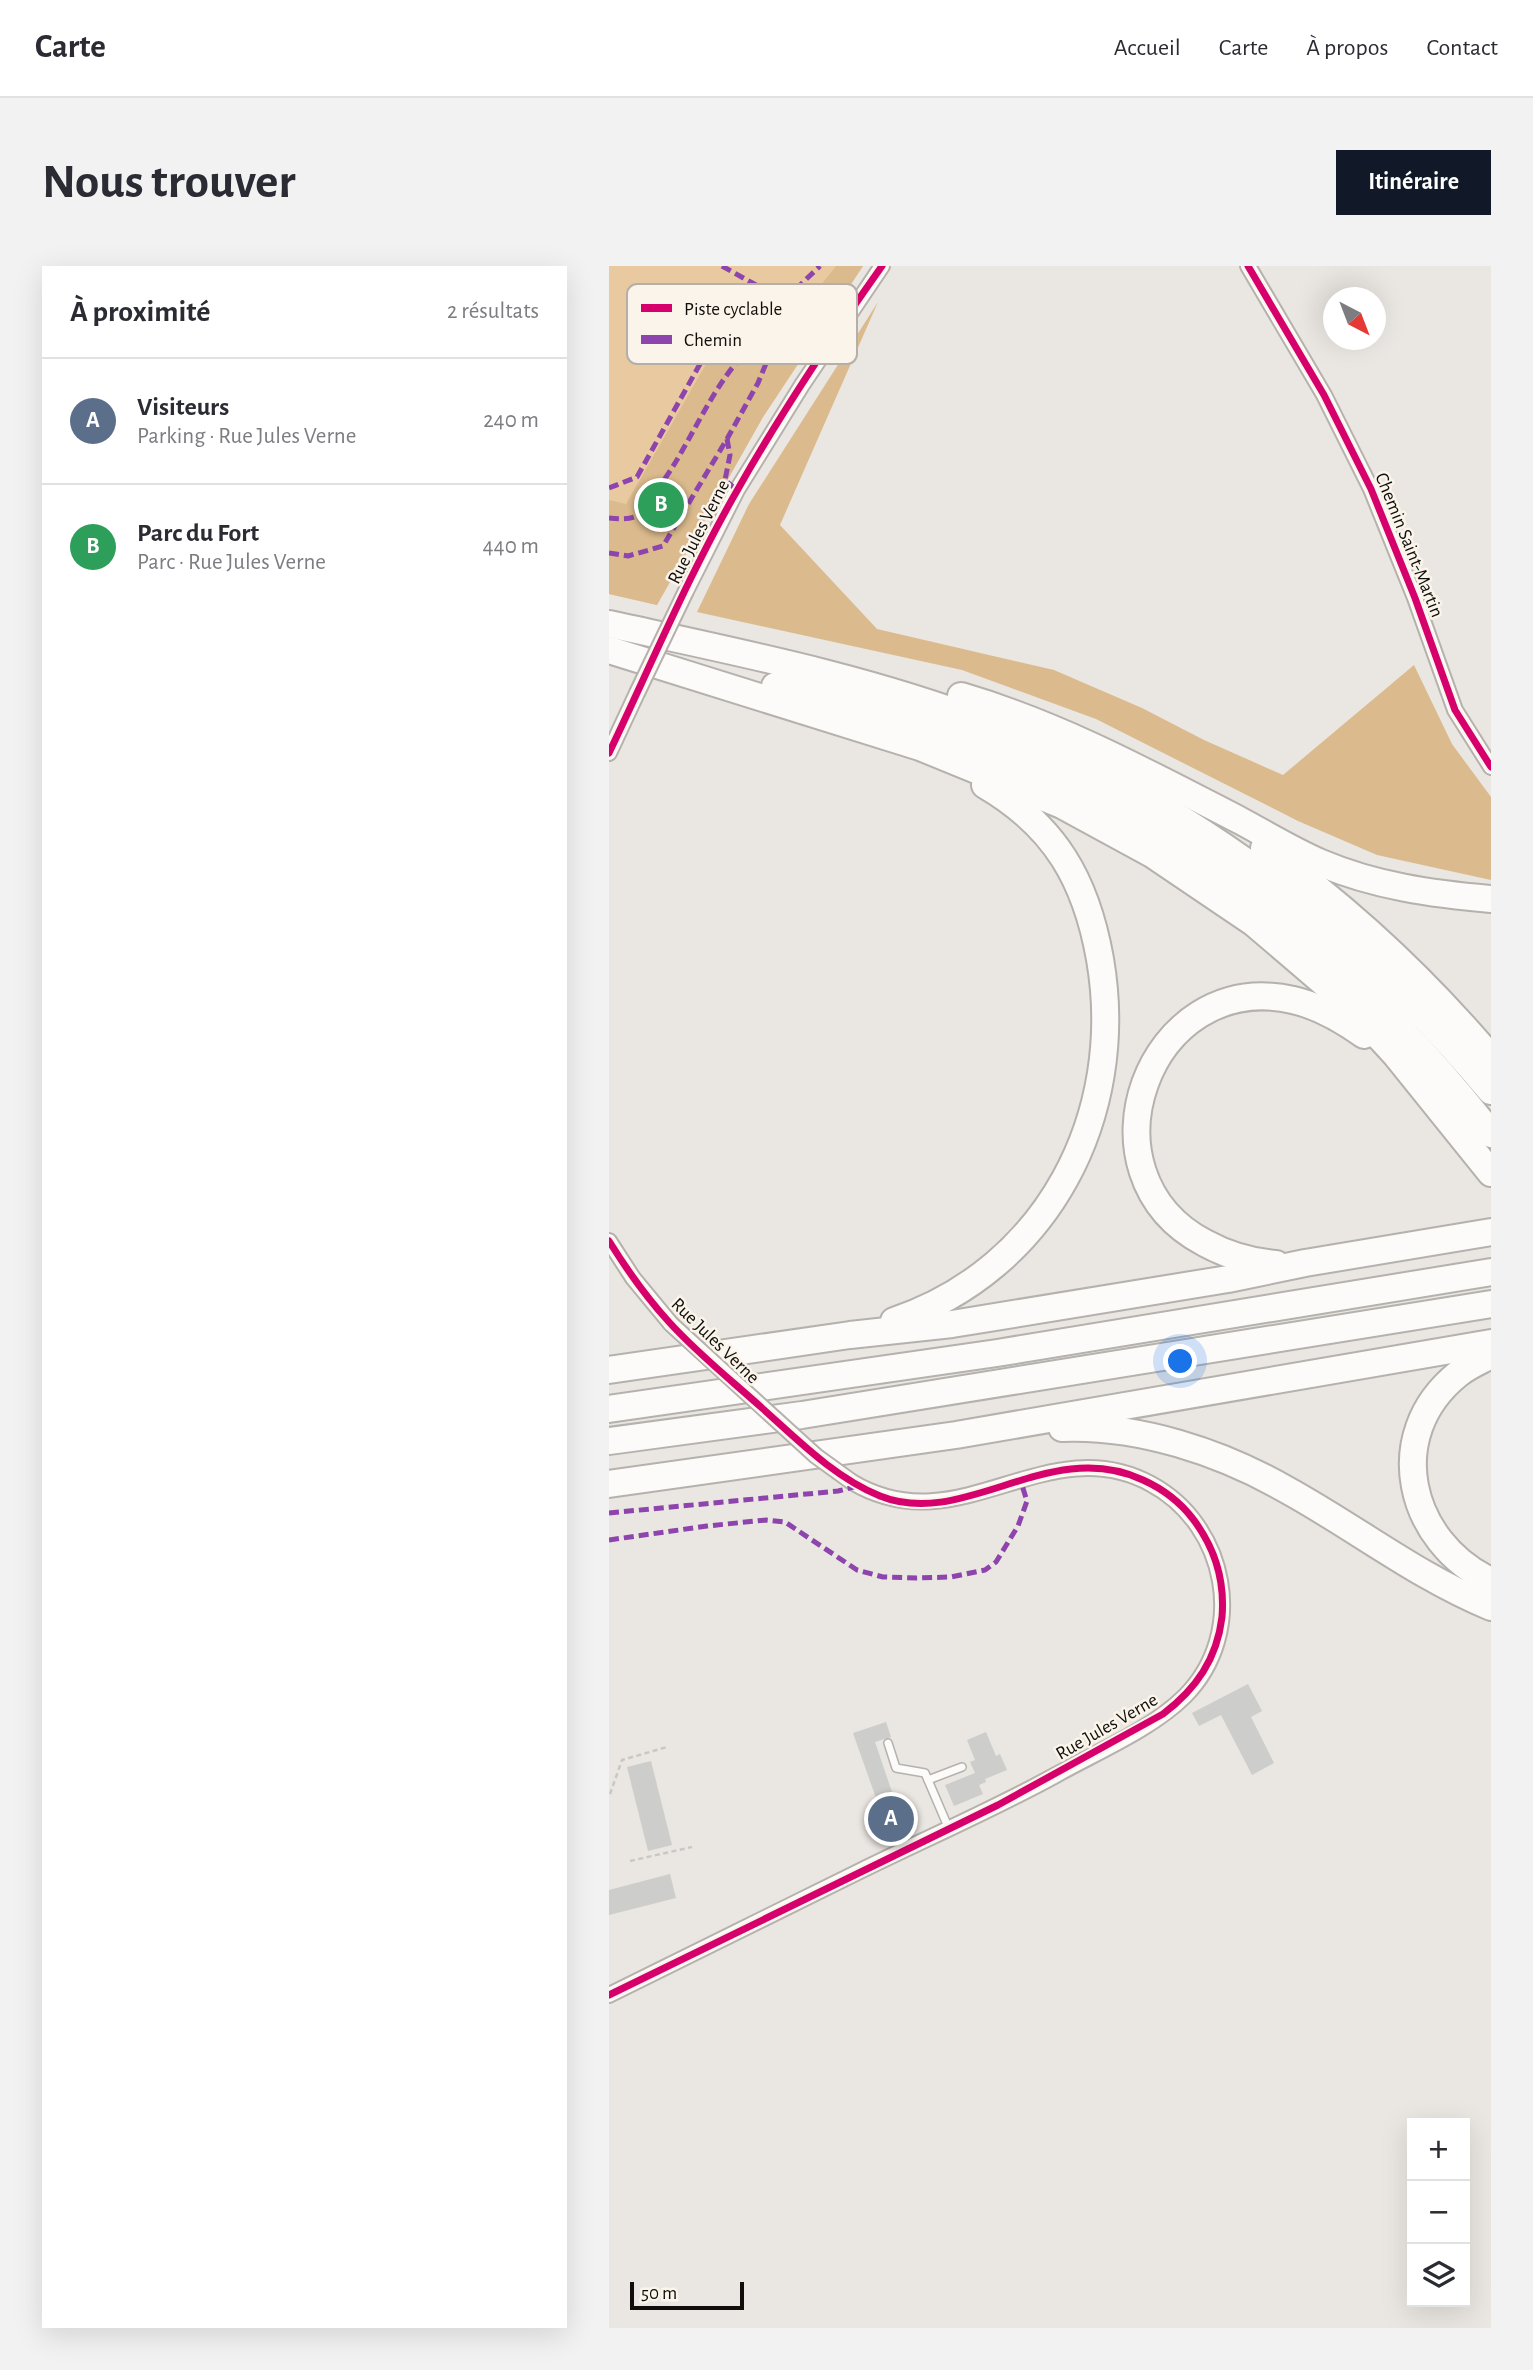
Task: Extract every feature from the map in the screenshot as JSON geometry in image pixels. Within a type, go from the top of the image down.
[{"type":"highway","points":[[609,624],[873,686],[986,723],[1041,746],[1146,799],[1243,858],[1336,931],[1420,1010],[1491,1091]]},
{"type":"highway","points":[[705,645],[838,666],[922,685],[1052,727],[1322,863],[1391,885],[1491,899]]},
{"type":"highway","points":[[609,649],[920,747],[1062,806],[1121,836],[1182,872],[1254,923],[1318,976],[1377,1033],[1491,1173]]},
{"type":"highway","points":[[609,649],[807,694],[919,726],[1030,767],[1135,820],[1233,882],[1325,955],[1409,1036],[1491,1134]]},
{"type":"highway","points":[[850,1335],[910,1316],[941,1301],[982,1276],[1020,1241],[1058,1193],[1080,1150],[1095,1106],[1104,1060],[1106,1019],[1099,951],[1084,896],[1067,862],[1046,832],[1023,811],[994,790],[920,747]]},
{"type":"highway","points":[[1129,764],[1218,817],[1321,891],[1421,981],[1491,1058]]},
{"type":"highway","points":[[1305,1263],[1262,1263],[1227,1254],[1187,1232],[1163,1208],[1144,1174],[1136,1141],[1137,1110],[1143,1085],[1153,1062],[1167,1042],[1200,1015],[1234,1000],[1278,998],[1294,1000],[1322,1010],[1351,1026],[1417,1081]]},
{"type":"highway","points":[[609,1370],[850,1335],[952,1324],[1491,1232]]},
{"type":"highway","points":[[609,1409],[997,1353],[1491,1272]]},
{"type":"highway","points":[[609,1441],[966,1389],[1491,1304]]},
{"type":"highway","points":[[609,1484],[956,1435],[1491,1343]]},
{"type":"highway","points":[[1491,1356],[1459,1373],[1436,1398],[1420,1428],[1413,1473],[1420,1507],[1438,1540],[1465,1567],[1491,1581]]},
{"type":"highway","points":[[956,1435],[1066,1427],[1092,1428],[1146,1437],[1203,1452],[1285,1488],[1428,1577],[1491,1607]]},
{"type":"street","name":"Rue Jules Verne","points":[[857,304],[883,266]]},
{"type":"street","name":"Chemin Saint-Martin","points":[[1248,266],[1324,395],[1371,489],[1415,598],[1455,710],[1491,766]]},
{"type":"street","name":"Rue Jules Verne","points":[[609,753],[737,490],[816,364]]},
{"type":"street","name":"Rue Jules Verne","points":[[609,1241],[633,1278],[671,1324],[816,1457],[852,1482],[884,1497],[916,1503],[945,1501],[1059,1470],[1092,1468],[1121,1472],[1149,1483],[1181,1504],[1207,1539],[1217,1565],[1223,1602],[1217,1644],[1204,1672],[1185,1696],[1143,1727],[998,1805],[609,1995]]},
{"type":"lane","points":[[888,1743],[896,1768],[925,1773],[949,1829]]},
{"type":"lane","points":[[928,1780],[962,1767]]},
{"type":"path","points":[[610,1794],[622,1760],[667,1747]]},
{"type":"path","points":[[629,1861],[692,1847]]},
{"type":"shaded area","points":[[609,266],[863,266],[851,284],[627,284],[627,364],[798,364],[763,417],[657,605],[609,594]]},
{"type":"shaded area","points":[[836,266],[863,266],[851,284],[822,284]]},
{"type":"shaded area","points":[[878,302],[857,350],[857,335]]},
{"type":"shaded area","points":[[706,364],[798,364],[763,417],[657,605],[609,594],[609,500],[626,504]]},
{"type":"shaded area","points":[[838,364],[851,364],[780,525],[877,629],[1054,670],[1142,708],[1204,740],[1283,775],[1414,665],[1452,744],[1491,797],[1491,880],[1377,855],[1298,821],[1096,719],[962,670],[697,612],[749,504]]},
{"type":"building","points":[[1248,1684],[1262,1711],[1251,1717],[1274,1763],[1252,1775],[1221,1715],[1199,1726],[1192,1713]]},
{"type":"building","points":[[886,1722],[891,1737],[875,1742],[892,1792],[876,1798],[853,1733]]},
{"type":"building","points":[[986,1732],[996,1756],[1000,1754],[1007,1770],[985,1779],[986,1782],[979,1785],[983,1794],[954,1806],[945,1785],[975,1773],[970,1762],[975,1760],[967,1740]]},
{"type":"building","points":[[651,1761],[672,1845],[648,1851],[627,1767]]},
{"type":"building","points":[[670,1874],[676,1898],[609,1915],[609,1890]]},
{"type":"marked path","points":[[722,266],[754,284]]},
{"type":"marked path","points":[[801,284],[820,266]]},
{"type":"marked path","points":[[609,488],[637,477],[700,364]]},
{"type":"marked path","points":[[609,518],[633,517],[646,509],[712,398],[736,364]]},
{"type":"marked path","points":[[609,553],[628,556],[663,546],[727,439],[766,364]]},
{"type":"marked path","points":[[727,439],[730,455],[725,480],[737,490]]},
{"type":"marked path","points":[[609,1540],[707,1526],[766,1520],[785,1522],[857,1570],[883,1577],[951,1577],[985,1570],[996,1562],[1018,1526],[1027,1501],[1020,1479]]},
{"type":"marked path","points":[[609,1513],[838,1491],[858,1486]]},
{"type":"cycle path","points":[[857,302],[882,266]]},
{"type":"cycle path","points":[[1248,266],[1324,395],[1371,489],[1415,598],[1455,710],[1491,767]]},
{"type":"cycle path","points":[[609,753],[720,521],[771,432],[815,364]]},
{"type":"cycle path","points":[[609,1241],[645,1293],[680,1333],[803,1445],[847,1479],[880,1496],[912,1503],[944,1502],[1041,1475],[1074,1469],[1108,1469],[1143,1480],[1177,1502],[1201,1530],[1217,1565],[1223,1604],[1219,1632],[1210,1660],[1195,1683],[1163,1714],[998,1805],[609,1995]]},
{"type":"place","name":"Parc du Fort","points":[[661,505]]},
{"type":"place","name":"Visiteurs","points":[[891,1819]]}]
